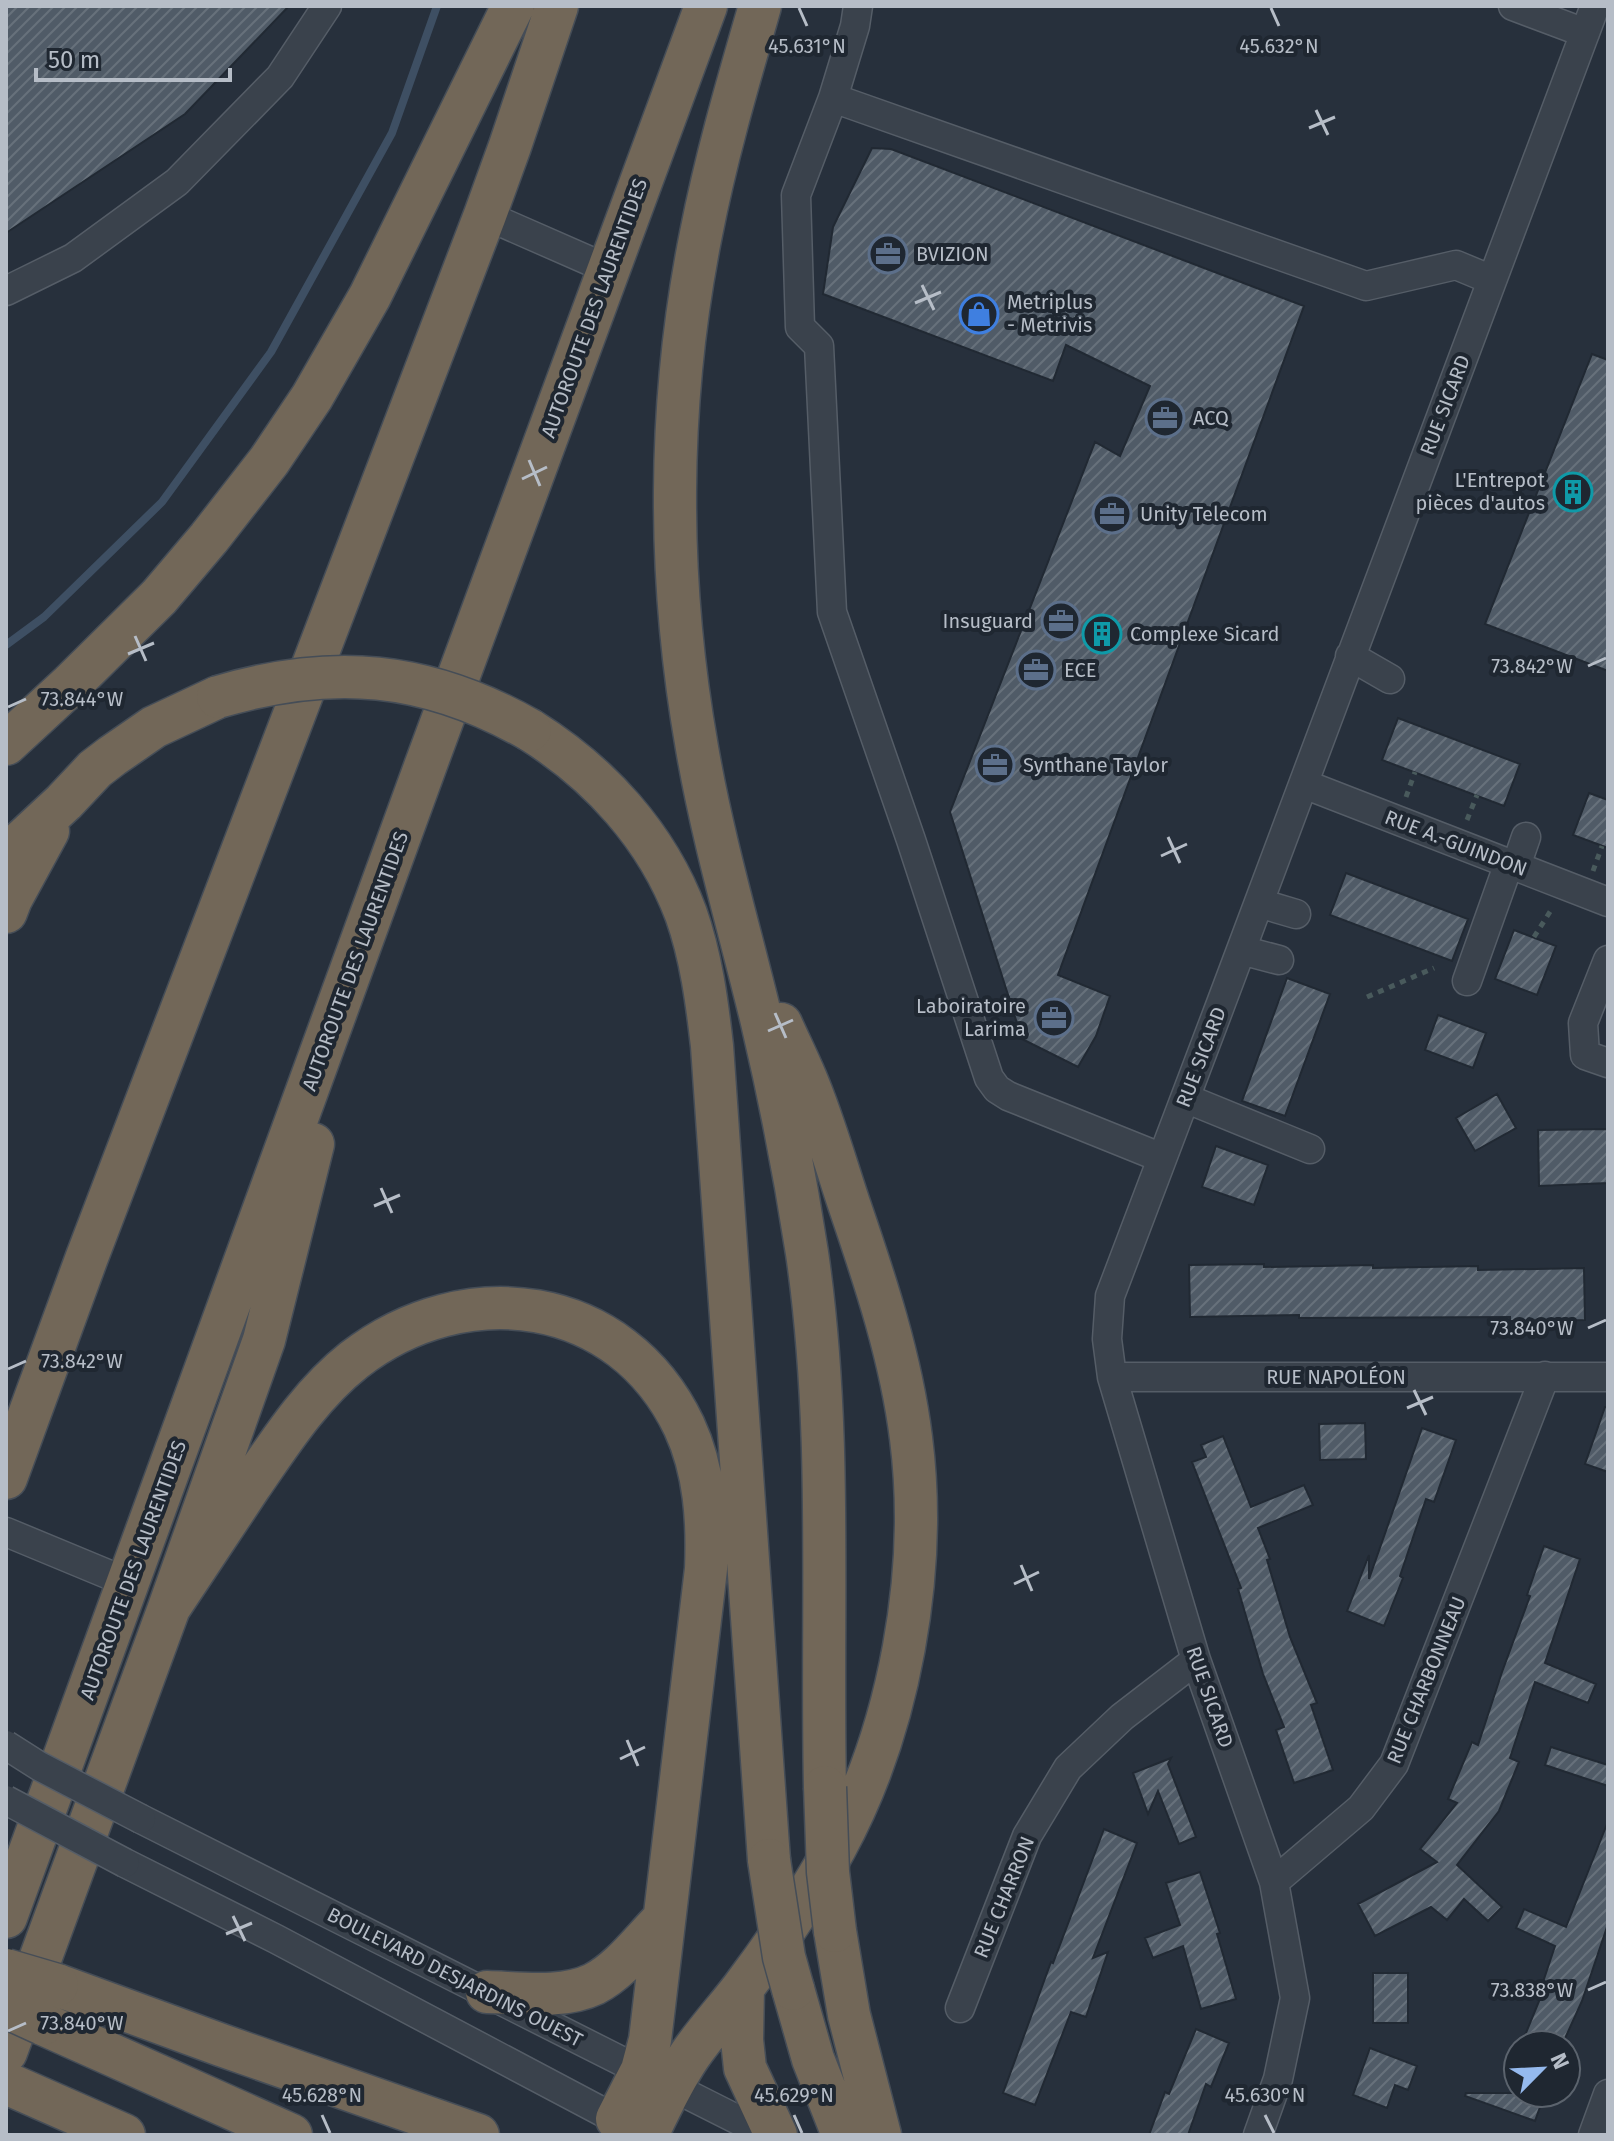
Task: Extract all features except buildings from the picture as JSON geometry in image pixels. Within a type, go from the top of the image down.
[{"type":"highway","points":[[6,744],[159,597],[233,509],[283,440],[331,366],[370,296],[513,6]]},
{"type":"highway","points":[[6,1478],[92,1243],[485,215],[557,6]]},
{"type":"highway","name":"AUTOROUTE DES LAURENTIDES","points":[[6,1917],[706,6]]},
{"type":"highway","points":[[760,6],[735,90],[700,237],[685,340],[676,460],[678,576],[685,669],[704,783],[788,1139],[813,1305],[823,1456],[828,1872],[849,2015],[877,2120]]},
{"type":"highway","points":[[6,856],[95,769],[138,737],[174,716],[218,697],[266,685],[342,677],[379,679],[437,689],[466,698],[530,730],[569,755],[587,771],[646,838],[675,888],[686,915],[700,965],[712,1046],[769,1860],[782,1945],[793,1989],[813,2059],[835,2117]]},
{"type":"highway","points":[[6,912],[64,802]]},
{"type":"highway","points":[[636,2130],[657,2078],[690,2054],[743,1988],[790,1922],[836,1847],[871,1768],[889,1710],[914,1576],[913,1460],[897,1360],[871,1271],[806,1079],[737,926]]},
{"type":"highway","points":[[124,2135],[10,2074],[264,1340],[367,929]]},
{"type":"highway","points":[[169,1608],[292,1425],[331,1380],[373,1347],[407,1328],[426,1320],[479,1308],[541,1312],[601,1335],[641,1366],[673,1406],[693,1448],[705,1504],[707,1537],[706,1569],[650,2040],[657,2078]]},
{"type":"highway","points":[[487,1992],[556,1993],[592,1985],[618,1966],[663,1920]]},
{"type":"highway","points":[[6,1970],[57,1985],[478,2135]]},
{"type":"highway","points":[[743,1988],[745,2068],[776,2135]]},
{"type":"highway","points":[[24,2016],[291,2135]]},
{"type":"street","points":[[6,291],[73,258],[177,182],[280,77],[327,6]]},
{"type":"street","points":[[858,6],[833,98],[796,195],[800,327],[819,346],[832,612],[989,1078],[997,1089],[1008,1096],[1162,1158]]},
{"type":"street","points":[[1513,6],[1546,12],[1585,33]]},
{"type":"street","name":"RUE SICARD","points":[[1274,1882],[1196,1660],[1112,1377],[1107,1339],[1110,1296],[1595,6]]},
{"type":"street","points":[[833,98],[1366,286],[1456,265],[1492,280]]},
{"type":"street","points":[[485,215],[608,269]]},
{"type":"street","points":[[1350,656],[1390,679]]},
{"type":"street","name":"RUE A.-GUINDON","points":[[1304,784],[1608,902]]},
{"type":"street","points":[[1467,981],[1526,837]]},
{"type":"street","points":[[1259,903],[1296,914]]},
{"type":"street","points":[[1241,950],[1279,960]]},
{"type":"street","points":[[1608,960],[1583,1023],[1585,1055],[1608,1063]]},
{"type":"street","points":[[1185,1098],[1310,1149]]},
{"type":"street","name":"RUE CHARBONNEAU","points":[[1274,1882],[1361,1808],[1394,1764],[1545,1376]]},
{"type":"street","name":"RUE NAPOLÉON","points":[[1112,1377],[1608,1377]]},
{"type":"street","points":[[6,1532],[129,1583]]},
{"type":"street","name":"RUE CHARRON","points":[[960,2008],[1027,1836],[1068,1768],[1122,1717],[1196,1660]]},
{"type":"street","name":"BOULEVARD DESJARDINS OUEST","points":[[6,1745],[39,1766],[141,1819],[768,2135]]},
{"type":"street","points":[[6,1800],[636,2130]]},
{"type":"street","points":[[1258,2135],[1278,2079],[1295,1998],[1274,1882]]},
{"type":"street","points":[[1593,2135],[1608,2094]]},
{"type":"path","points":[[1534,937],[1566,886]]},
{"type":"path","points":[[1367,997],[1434,968]]},
{"type":"waterway","points":[[6,645],[44,617],[162,502],[271,352],[392,133],[437,6]]},
{"type":"place","name":"BVIZION","points":[[888,254]]},
{"type":"place","name":"Metriplus - Metrivis","points":[[979,314]]},
{"type":"place","name":"ACQ","points":[[1165,418]]},
{"type":"place","name":"L'Entrepot pièces d'autos","points":[[1573,492]]},
{"type":"place","name":"Unity Telecom","points":[[1112,514]]},
{"type":"place","name":"Insuguard","points":[[1061,621]]},
{"type":"place","name":"Complexe Sicard","points":[[1102,634]]},
{"type":"place","name":"ECE","points":[[1036,670]]},
{"type":"place","name":"Synthane Taylor","points":[[995,765]]},
{"type":"place","name":"Laboiratoire Larima","points":[[1054,1018]]}]
